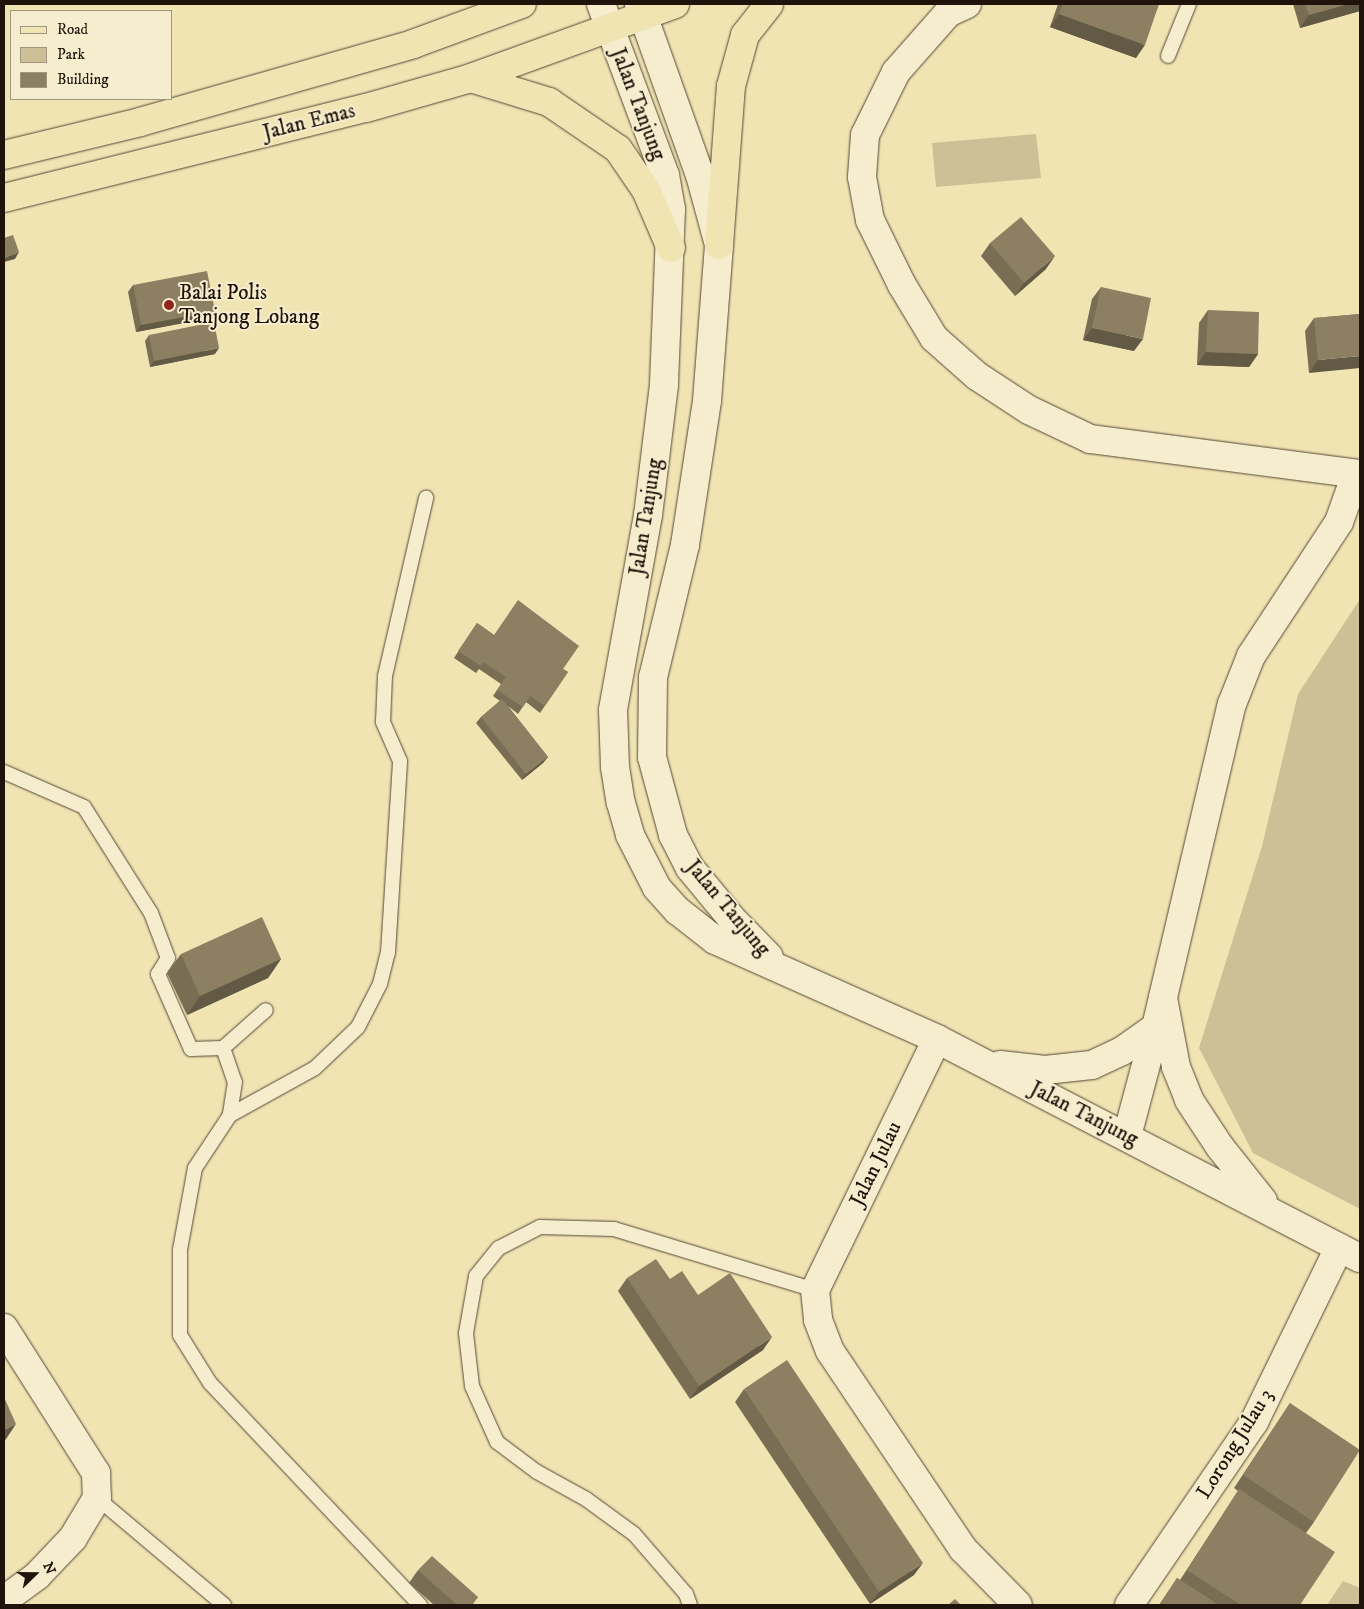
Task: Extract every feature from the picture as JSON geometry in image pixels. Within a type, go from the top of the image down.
[{"type":"main road","points":[[4,155],[140,122],[413,44],[522,4]]},
{"type":"main road","name":"Jalan Emas","points":[[4,198],[366,108],[471,78],[605,16],[675,4]]},
{"type":"main road","points":[[719,245],[731,86],[745,36],[769,4]]},
{"type":"main road","points":[[471,78],[549,102],[618,150],[646,190],[671,248]]},
{"type":"street","points":[[967,4],[948,13],[896,72],[865,135],[862,177],[870,220],[902,285],[934,338],[977,376],[999,391],[1029,410],[1090,439],[1358,474],[1339,522],[1251,656],[1232,704],[1156,1027],[1127,1136]]},
{"type":"street","name":"Jalan Tanjung","points":[[642,9],[700,175],[719,245],[707,401],[687,536],[654,677],[652,757],[673,834],[690,868],[731,918],[777,966]]},
{"type":"street","name":"Jalan Tanjung","points":[[605,16],[665,175],[671,209],[671,248],[664,384],[648,515],[613,710],[615,768],[630,835],[657,888],[678,911],[715,940],[777,966],[937,1039],[1350,1253]]},
{"type":"street","points":[[1163,998],[1176,1067],[1189,1100],[1220,1147],[1270,1210]]},
{"type":"street","points":[[986,1064],[1045,1070],[1092,1065],[1122,1051],[1156,1027]]},
{"type":"street","name":"Jalan Julau","points":[[815,1290],[937,1039]]},
{"type":"street","name":"Lorong Julau 3","points":[[1129,1605],[1254,1422],[1350,1253]]},
{"type":"street","points":[[815,1290],[818,1320],[830,1351],[964,1549],[1018,1605]]},
{"type":"street","points":[[4,1328],[96,1473],[98,1498],[73,1538],[37,1576],[4,1600]]},
{"type":"lane","points":[[1168,56],[1189,4]]},
{"type":"lane","points":[[230,1115],[315,1068],[358,1027],[380,984],[388,953],[400,761],[383,722],[384,676],[426,498]]},
{"type":"lane","points":[[4,772],[84,806],[150,913],[168,958],[158,974],[191,1049],[223,1048],[266,1010]]},
{"type":"lane","points":[[223,1048],[235,1082],[230,1115],[195,1168],[180,1250],[180,1335],[210,1383],[420,1605]]},
{"type":"lane","points":[[690,1605],[686,1594],[634,1534],[586,1499],[536,1472],[497,1442],[472,1386],[466,1333],[476,1276],[499,1248],[540,1227],[614,1230],[815,1290]]},
{"type":"lane","points":[[98,1498],[224,1605]]},
{"type":"green space","points":[[1036,134],[1041,178],[936,187],[932,143]]},
{"type":"green space","points":[[1360,599],[1360,1209],[1253,1153],[1199,1048],[1262,846],[1298,694]]},
{"type":"green space","points":[[1343,1581],[1360,1588],[1360,1605],[1327,1605]]},
{"type":"building","points":[[1063,4],[1159,4],[1145,45],[1059,14]]},
{"type":"building","points":[[1305,4],[1348,4],[1309,15]]},
{"type":"building","points":[[1021,217],[1055,256],[1024,283],[990,243]]},
{"type":"building","points":[[13,235],[19,252],[4,258],[4,238]]},
{"type":"building","name":"Balai Polis Tanjong Lobang","points":[[207,271],[215,311],[141,325],[133,285]]},
{"type":"building","points":[[1101,287],[1151,298],[1143,339],[1092,328]]},
{"type":"building","points":[[1208,310],[1259,312],[1258,354],[1206,352]]},
{"type":"building","points":[[1360,314],[1360,356],[1318,360],[1314,318]]},
{"type":"building","points":[[214,322],[219,348],[154,361],[149,335]]},
{"type":"building","points":[[518,600],[579,646],[563,669],[568,672],[545,706],[530,696],[523,707],[497,690],[506,677],[483,662],[481,666],[458,651],[477,623],[494,635]]},
{"type":"building","points":[[502,699],[548,757],[526,774],[481,717]]},
{"type":"building","points":[[262,917],[281,959],[200,996],[181,954]]},
{"type":"building","points":[[656,1259],[670,1279],[682,1271],[698,1295],[730,1273],[772,1337],[699,1386],[627,1278]]},
{"type":"building","points":[[787,1360],[923,1563],[879,1592],[744,1389]]},
{"type":"building","points":[[4,1397],[16,1424],[4,1430]]},
{"type":"building","points":[[1290,1403],[1360,1450],[1314,1522],[1243,1475]]},
{"type":"building","points":[[1239,1489],[1335,1552],[1300,1605],[1241,1605],[1187,1570]]},
{"type":"building","points":[[432,1556],[478,1597],[471,1605],[457,1605],[418,1570]]},
{"type":"building","points":[[1177,1578],[1219,1605],[1160,1605]]},
{"type":"building","points":[[955,1599],[961,1605],[948,1605]]},
{"type":"place","name":"Balai Polis Tanjong Lobang","points":[[169,305]]}]
